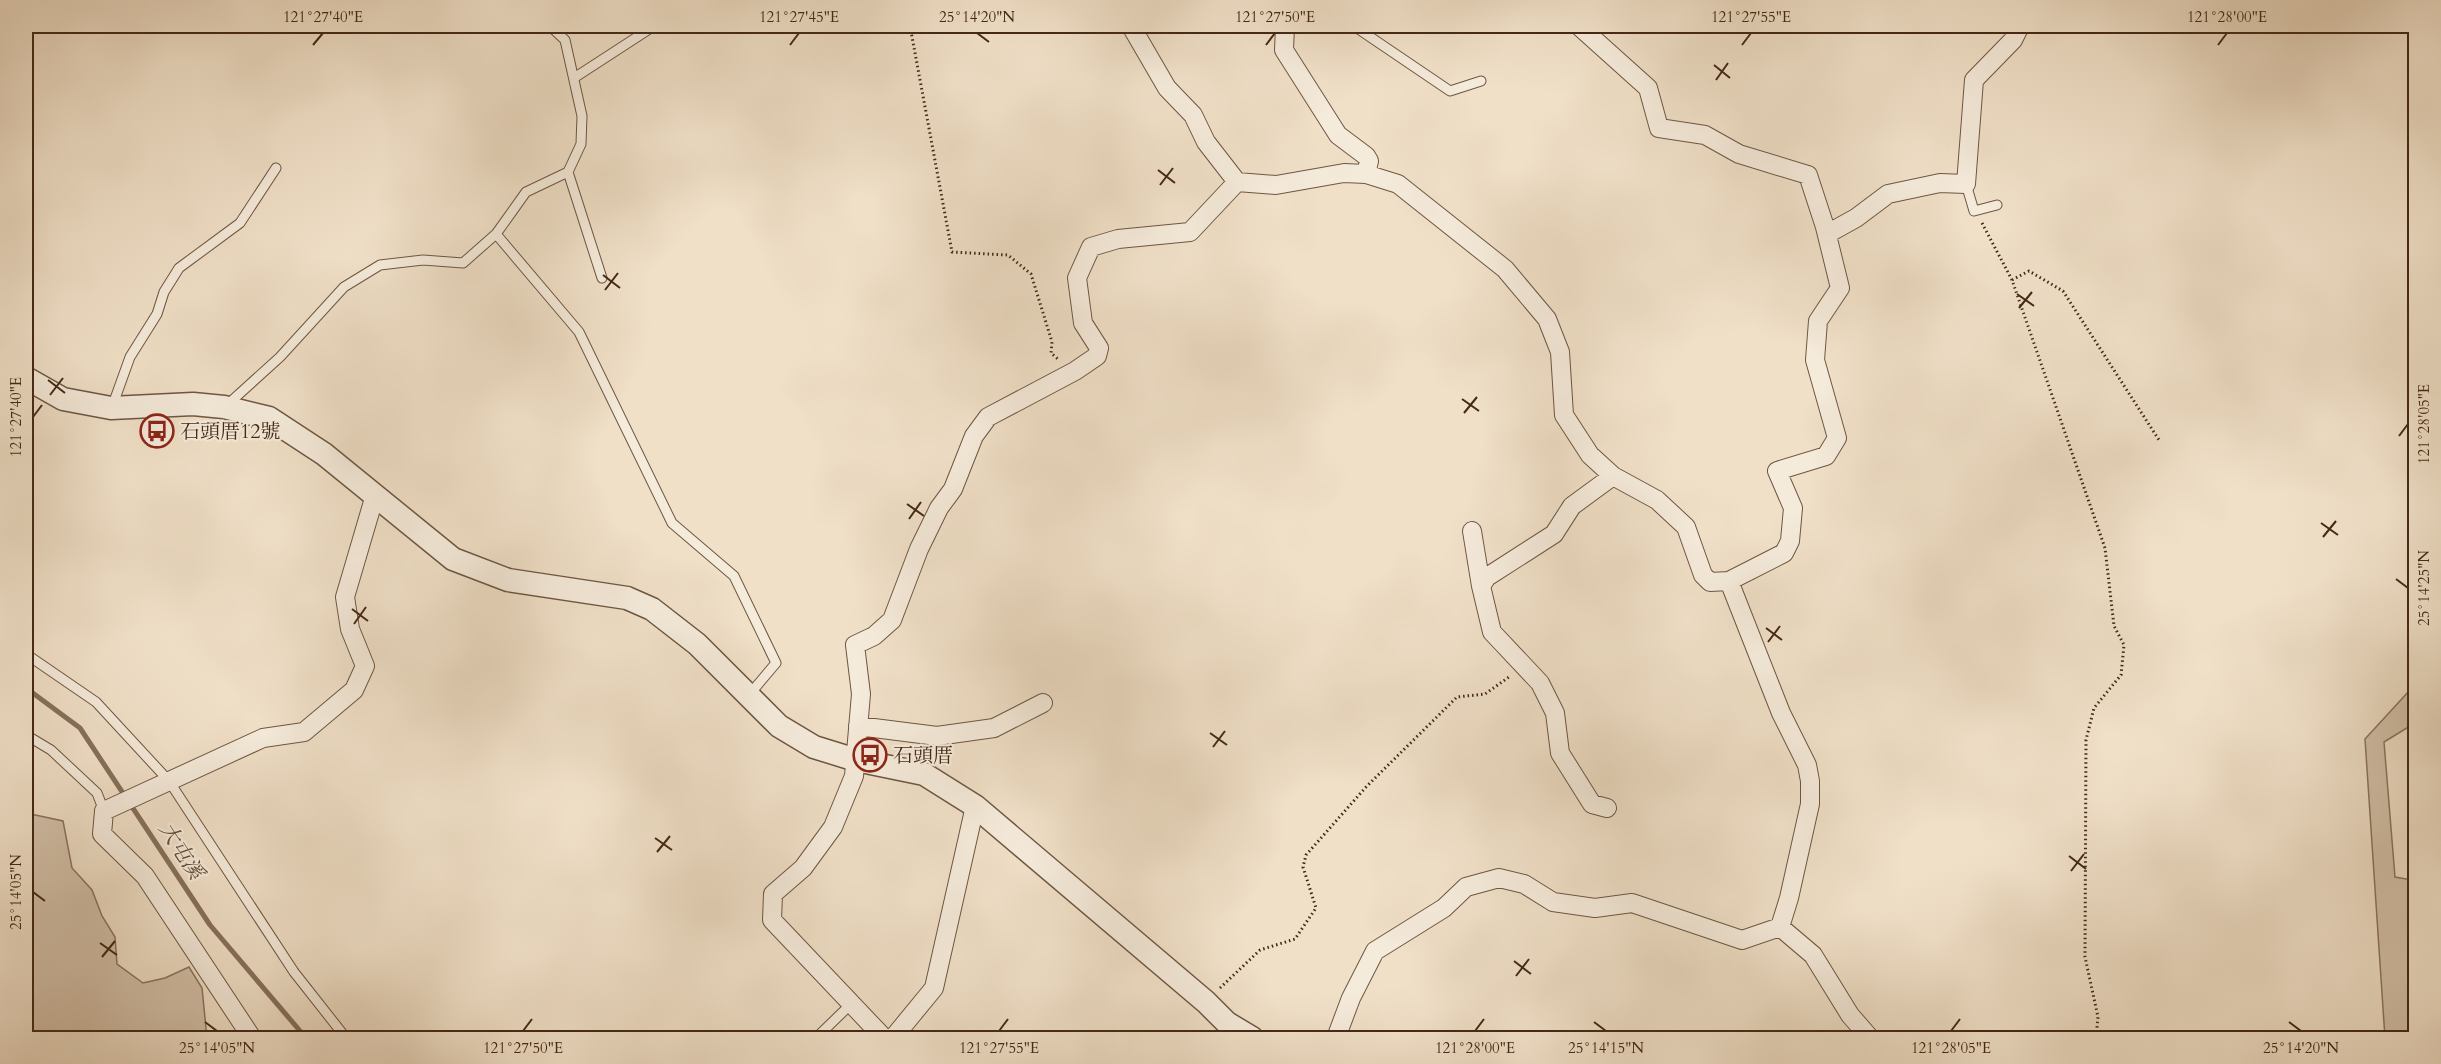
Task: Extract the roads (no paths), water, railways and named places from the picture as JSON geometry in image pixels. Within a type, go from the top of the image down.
[{"type":"street","points":[[1131,26],[1167,88],[1193,115],[1206,142],[1237,182],[1276,185],[1344,173],[1366,174],[1398,184],[1506,269],[1547,319],[1560,352],[1564,415],[1590,456],[1612,476],[1657,501],[1686,527],[1703,575],[1710,582],[1729,581],[1784,553],[1790,541],[1793,508],[1777,471],[1826,456],[1837,438],[1815,360],[1818,321],[1840,288],[1827,234],[1808,175],[1739,154],[1705,135],[1659,128],[1648,88],[1579,26]]},
{"type":"street","points":[[1285,26],[1284,50],[1338,135],[1366,156],[1369,161],[1366,174]]},
{"type":"street","points":[[1827,234],[1856,219],[1888,194],[1940,183],[1966,184],[1974,80],[2013,40],[2020,26]]},
{"type":"street","points":[[884,1038],[772,920],[773,894],[803,868],[833,827],[854,776],[861,694],[855,645],[874,636],[892,620],[919,549],[939,508],[952,489],[974,436],[988,417],[1075,371],[1097,356],[1098,348],[1083,323],[1077,278],[1090,247],[1118,239],[1190,232],[1237,182]]},
{"type":"street","points":[[26,378],[63,399],[111,408],[193,404],[224,407],[269,418],[324,454],[453,559],[508,580],[627,598],[652,609],[697,644],[779,726],[814,747],[856,760],[924,774],[975,806],[1206,1002],[1227,1023],[1252,1038]]},
{"type":"street","points":[[1480,586],[1487,577],[1554,534],[1572,506],[1612,476]]},
{"type":"street","points":[[252,1038],[145,876],[102,834],[111,808],[263,738],[304,732],[354,690],[365,666],[350,629],[345,597],[375,495]]},
{"type":"street","points":[[1472,531],[1480,586],[1492,632],[1540,683],[1555,713],[1560,753],[1592,804],[1607,808]]},
{"type":"street","points":[[1729,581],[1781,713],[1807,765],[1810,782],[1810,804],[1789,898],[1780,927]]},
{"type":"street","points":[[858,726],[937,736],[994,728],[1043,703]]},
{"type":"street","points":[[893,1038],[934,988],[975,806]]},
{"type":"street","points":[[1336,1038],[1351,998],[1375,951],[1444,908],[1466,887],[1499,878],[1524,884],[1553,902],[1595,908],[1632,903],[1743,940],[1780,927]]},
{"type":"street","points":[[1780,927],[1814,955],[1850,1015],[1870,1038]]},
{"type":"lane","points":[[224,407],[280,357],[344,287],[380,265],[423,260],[463,263],[496,234],[526,192],[568,172],[581,144],[582,116],[565,40],[550,26]]},
{"type":"lane","points":[[574,78],[654,26]]},
{"type":"lane","points":[[1354,26],[1450,91],[1481,81]]},
{"type":"lane","points":[[111,408],[130,357],[157,314],[164,292],[179,268],[240,223],[276,168]]},
{"type":"lane","points":[[568,172],[602,278]]},
{"type":"lane","points":[[1966,184],[1974,211],[1997,205]]},
{"type":"lane","points":[[496,234],[579,332],[672,523],[734,576],[776,663],[748,697]]},
{"type":"lane","points":[[26,654],[96,702],[169,781],[294,972],[346,1038]]},
{"type":"lane","points":[[26,735],[51,750],[111,808]]},
{"type":"lane","points":[[816,1038],[851,1004]]},
{"type":"waterway","name":"大屯溪","points":[[26,688],[80,728],[210,925],[306,1038]]},
{"type":"place","name":"石頭厝12號","points":[[157,431]]},
{"type":"place","name":"石頭厝","points":[[870,755]]}]
